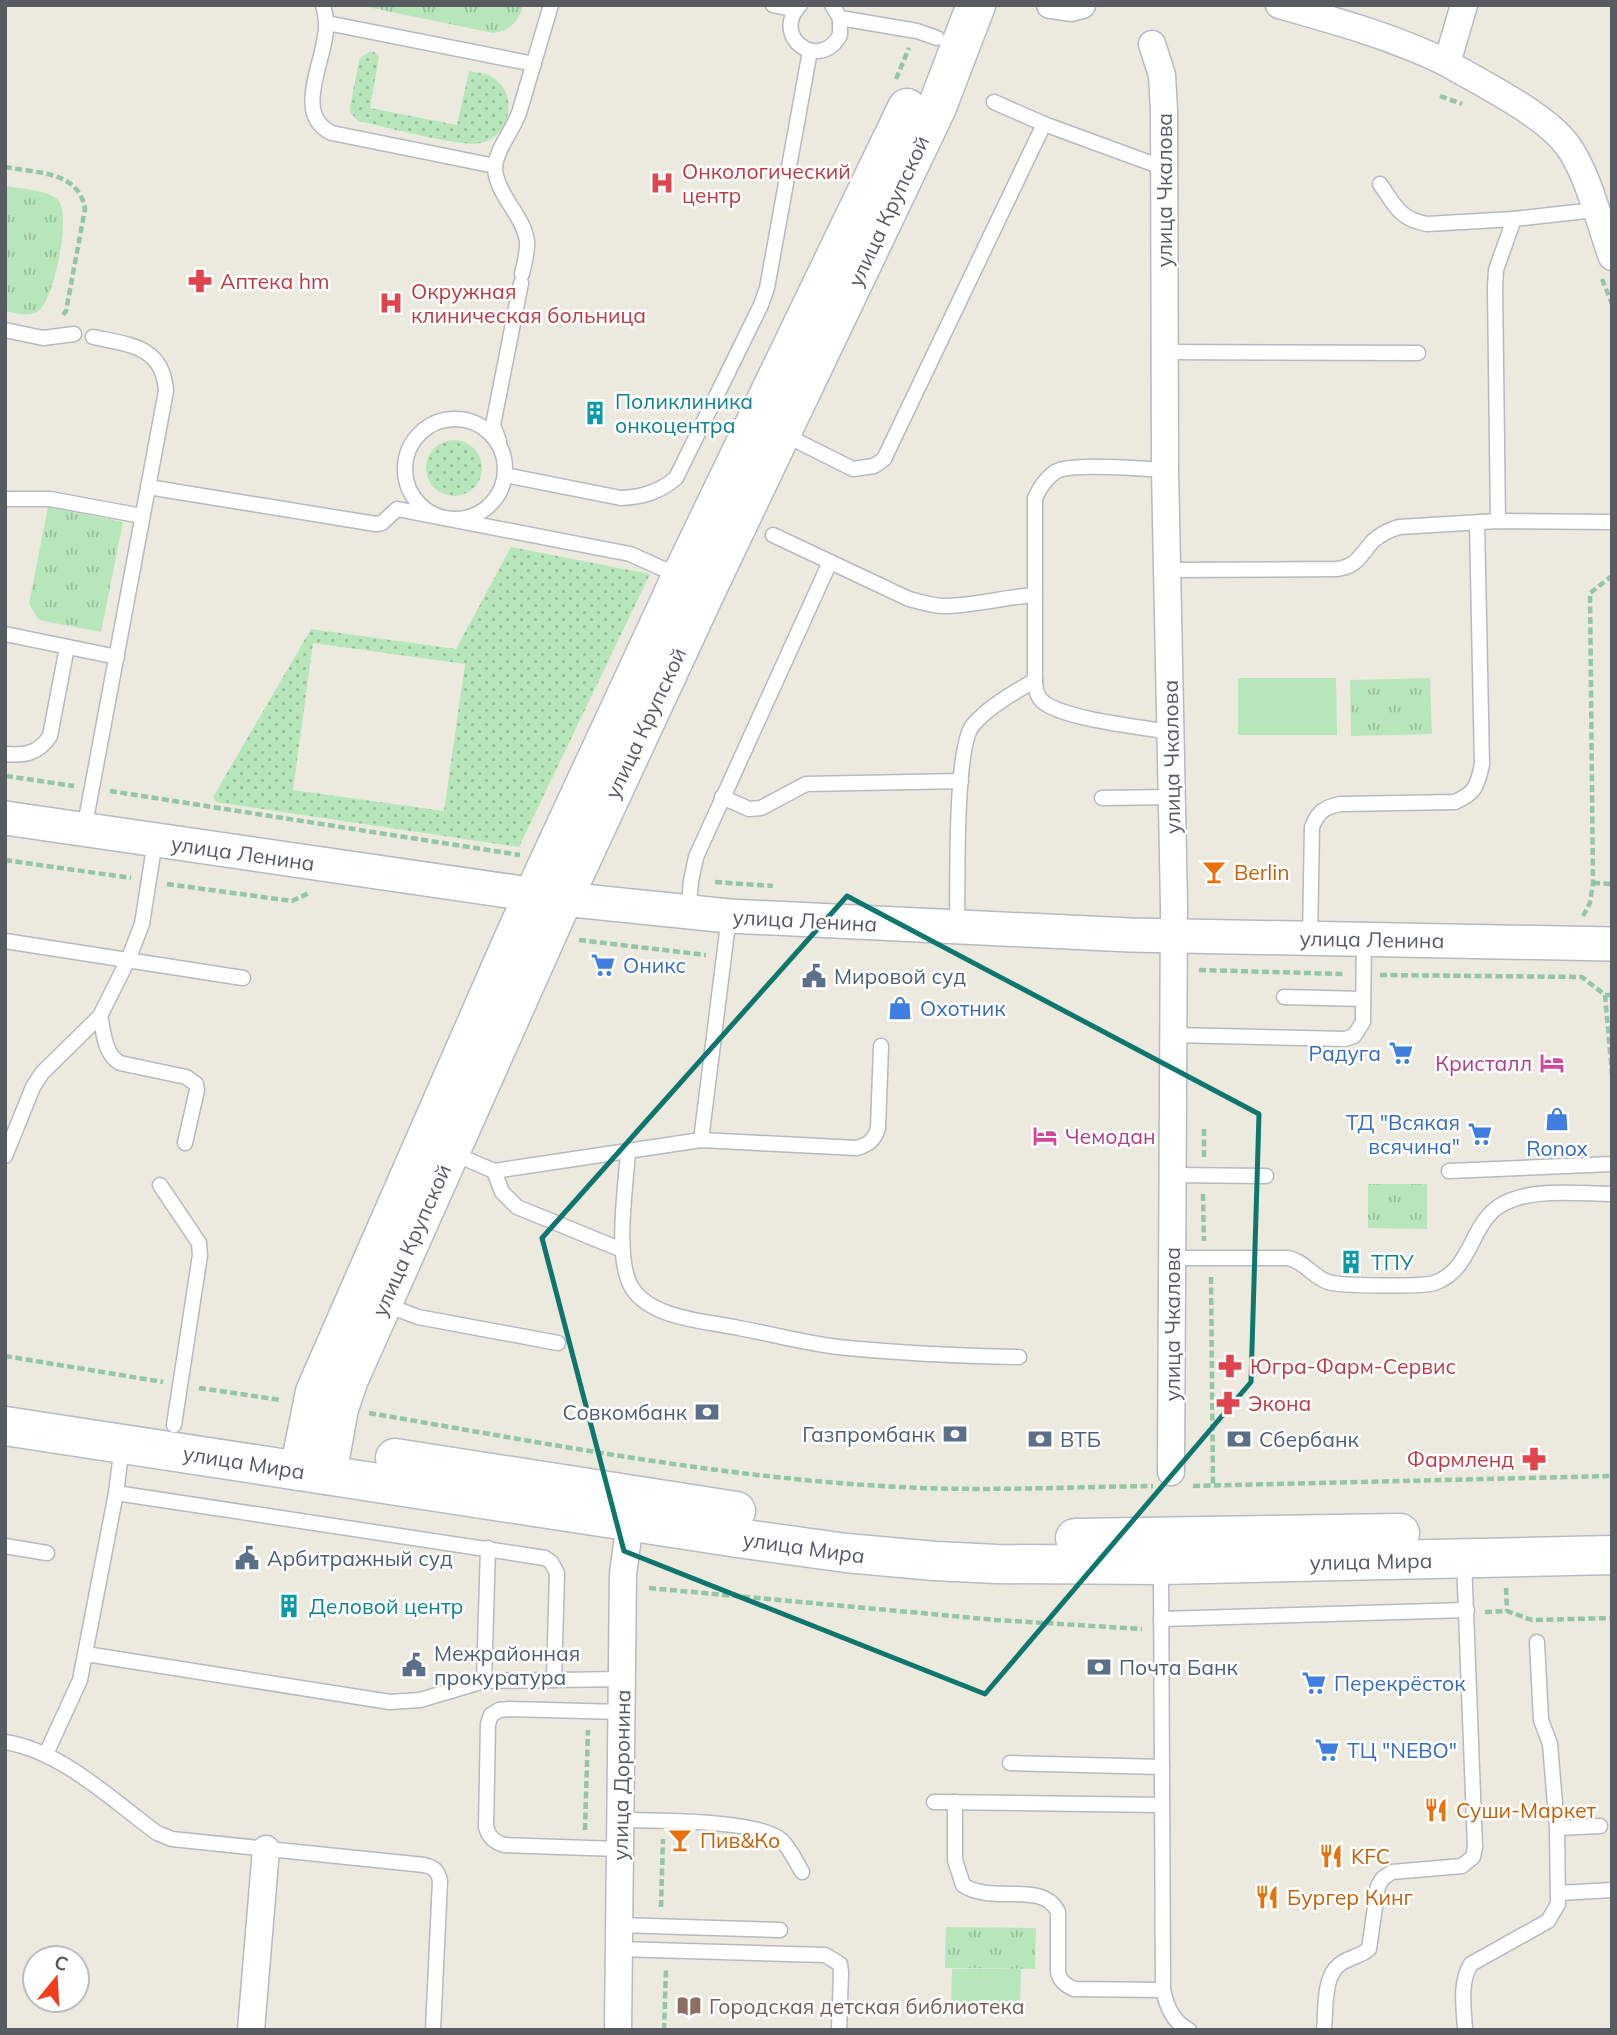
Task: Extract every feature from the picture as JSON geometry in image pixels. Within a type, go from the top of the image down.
[{"type":"main road","name":"улица Крупской","points":[[315,1460],[449,1152],[548,897],[681,577],[912,96],[948,30],[976,5]]},
{"type":"main road","name":"улица Крупской","points":[[315,1460],[311,1404],[322,1373],[548,897],[706,591],[937,107],[948,30]]},
{"type":"main road","name":"улица Мира","points":[[5,1400],[174,1425],[315,1460]]},
{"type":"main road","name":"улица Мира","points":[[5,1426],[123,1444],[315,1460],[632,1508],[846,1553],[935,1561],[1612,1529]]},
{"type":"main road","name":"улица Мира","points":[[1160,1552],[1464,1558],[1612,1555]]},
{"type":"street","points":[[1050,5],[1071,8],[1082,5]]},
{"type":"street","points":[[1279,5],[1308,9],[1393,39],[1447,63],[1553,128],[1576,159],[1595,210],[1605,263]]},
{"type":"street","points":[[1447,63],[1464,5]]},
{"type":"street","name":"улица Чкалова","points":[[1152,44],[1162,75],[1164,168],[1165,470],[1173,935],[1173,1481]]},
{"type":"street","name":"улица Ленина","points":[[5,818],[548,897],[688,913],[957,928],[1612,944]]},
{"type":"street","name":"улица Доронина","points":[[618,2030],[624,1574],[632,1508]]},
{"type":"street","points":[[251,2030],[266,1849]]},
{"type":"lane","points":[[323,5],[327,23],[312,103],[312,111],[319,125],[332,133],[495,166]]},
{"type":"lane","points":[[404,464],[405,476],[415,499],[434,515],[446,518],[473,516],[485,509],[495,500],[505,475],[503,452],[493,425],[527,242],[523,228],[497,182],[495,166],[500,148],[517,120],[551,5]]},
{"type":"lane","points":[[772,5],[798,7],[791,19],[793,36],[800,45],[810,51],[822,51],[833,45],[840,35],[836,11],[917,31],[948,30]]},
{"type":"lane","points":[[327,23],[534,64]]},
{"type":"lane","points":[[505,475],[621,498],[653,493],[676,478],[767,288],[810,51]]},
{"type":"lane","points":[[994,102],[1044,124],[1164,168]]},
{"type":"lane","points":[[783,434],[853,468],[874,466],[884,459],[1044,124]]},
{"type":"lane","points":[[1380,184],[1402,216],[1427,224],[1514,219],[1595,210]]},
{"type":"lane","points":[[1498,522],[1495,287],[1496,270],[1514,219]]},
{"type":"lane","points":[[5,330],[43,338],[74,334]]},
{"type":"lane","points":[[84,830],[166,391],[162,369],[149,354],[138,347],[93,337]]},
{"type":"lane","points":[[1165,352],[1418,353]]},
{"type":"lane","points":[[148,487],[382,523],[397,509],[407,452],[421,431],[443,420],[468,420],[493,425]]},
{"type":"lane","points":[[468,420],[490,432],[503,452]]},
{"type":"lane","points":[[1165,470],[1075,467],[1057,471],[1041,485],[1035,498],[1035,681],[1036,692],[1041,701],[1054,708],[1083,717],[1170,732]]},
{"type":"lane","points":[[5,499],[50,499],[142,516]]},
{"type":"lane","points":[[397,509],[630,554],[681,577]]},
{"type":"lane","points":[[1167,570],[1349,567],[1375,539],[1399,527],[1498,522],[1612,522]]},
{"type":"lane","points":[[1310,938],[1312,827],[1316,815],[1326,806],[1341,804],[1455,802],[1471,795],[1478,781],[1482,765],[1477,523]]},
{"type":"lane","points":[[773,536],[909,599],[930,604],[946,607],[1035,595]]},
{"type":"lane","points":[[688,913],[696,857],[830,562]]},
{"type":"lane","points":[[5,634],[117,657]]},
{"type":"lane","points":[[5,754],[19,756],[34,752],[45,744],[50,736],[67,647]]},
{"type":"lane","points":[[957,928],[961,781],[966,737],[973,724],[1000,701],[1035,681]]},
{"type":"lane","points":[[722,797],[749,809],[761,808],[806,784],[961,781]]},
{"type":"lane","points":[[1102,798],[1171,797]]},
{"type":"lane","points":[[5,1156],[33,1087],[42,1073],[100,1016],[128,960],[142,924],[155,841]]},
{"type":"lane","points":[[701,1140],[729,916]]},
{"type":"lane","points":[[1173,1035],[1345,1039],[1354,1036],[1363,1022],[1364,939]]},
{"type":"lane","points":[[5,941],[243,978]]},
{"type":"lane","points":[[1284,997],[1363,999]]},
{"type":"lane","points":[[100,1016],[108,1052],[113,1059],[120,1063],[186,1077],[196,1084],[185,1143]]},
{"type":"lane","points":[[449,1152],[494,1171],[701,1140],[857,1148],[875,1139],[878,1128],[881,1046]]},
{"type":"lane","points":[[628,1151],[622,1250],[624,1267],[633,1290],[655,1307],[670,1313],[835,1346],[944,1356],[1018,1357]]},
{"type":"lane","points":[[1450,1171],[1612,1164]]},
{"type":"lane","points":[[494,1171],[502,1192],[517,1207],[622,1250]]},
{"type":"lane","points":[[1172,1175],[1266,1176]]},
{"type":"lane","points":[[160,1185],[199,1243],[200,1255],[174,1425]]},
{"type":"lane","points":[[1172,1258],[1294,1259],[1318,1277],[1336,1284],[1432,1284],[1450,1276],[1460,1266],[1489,1214],[1502,1205],[1522,1196],[1612,1194]]},
{"type":"lane","points":[[383,1303],[418,1317],[558,1343]]},
{"type":"lane","points":[[46,1754],[77,1689],[86,1654],[123,1444]]},
{"type":"lane","points":[[116,1493],[545,1558],[555,1567],[554,1681]]},
{"type":"lane","points":[[5,1546],[47,1553]]},
{"type":"lane","points":[[484,1681],[488,1548]]},
{"type":"lane","points":[[1160,1552],[1163,1990],[1166,2005],[1176,2020],[1189,2030]]},
{"type":"lane","points":[[1324,2030],[1331,1973],[1338,1965],[1369,1949],[1378,1886],[1383,1878],[1392,1872],[1462,1866],[1473,1857],[1475,1847],[1464,1558]]},
{"type":"lane","points":[[1161,1625],[1467,1615]]},
{"type":"lane","points":[[1465,2030],[1463,1984],[1465,1973],[1471,1964],[1548,1921],[1558,1904],[1560,1893],[1557,1828],[1550,1744],[1541,1720],[1537,1642]]},
{"type":"lane","points":[[86,1654],[390,1702],[421,1700],[484,1681],[622,1679]]},
{"type":"lane","points":[[620,1849],[504,1845],[488,1835],[486,1814],[488,1724],[491,1715],[509,1709],[621,1712]]},
{"type":"lane","points":[[5,1742],[46,1754],[157,1833],[188,1842],[424,1865],[436,1871],[440,1881],[433,2030]]},
{"type":"lane","points":[[1010,1763],[1162,1767]]},
{"type":"lane","points":[[934,1802],[1162,1805]]},
{"type":"lane","points":[[955,1802],[955,1860],[963,1885],[989,1895],[1038,1895],[1054,1904],[1058,1912],[1058,1972],[1066,1986],[1074,1989],[1163,1990]]},
{"type":"lane","points":[[620,1820],[719,1823],[772,1835],[785,1844],[802,1872]]},
{"type":"lane","points":[[1557,1828],[1600,1826]]},
{"type":"lane","points":[[1560,1893],[1612,1890]]},
{"type":"lane","points":[[618,1937],[780,1930]]},
{"type":"lane","points":[[618,1937],[825,1955],[839,1964],[842,1972],[839,2030]]},
{"type":"path","points":[[1440,96],[1467,106]]},
{"type":"path","points":[[5,167],[63,178],[75,185],[83,196],[85,209],[66,311],[46,328],[43,338]]},
{"type":"path","points":[[1605,263],[1612,304]]},
{"type":"path","points":[[1612,576],[1590,593],[1593,883],[1612,884]]},
{"type":"path","points":[[5,776],[529,857]]},
{"type":"path","points":[[5,860],[292,901],[312,892]]},
{"type":"path","points":[[1212,970],[1364,975],[1582,977],[1609,995],[1612,1074]]},
{"type":"path","points":[[1204,1126],[1202,1236],[1211,1272],[1213,1486]]},
{"type":"path","points":[[5,1356],[290,1401]]},
{"type":"path","points":[[361,1411],[650,1460],[822,1482],[950,1489],[1173,1481],[1213,1486],[1612,1476]]},
{"type":"path","points":[[643,1588],[996,1620],[1161,1625]]},
{"type":"path","points":[[1467,1615],[1507,1611],[1532,1620],[1612,1618]]},
{"type":"highlighted area","points":[[847,896],[1259,1114],[1251,1382],[985,1694],[624,1551],[542,1238]]},
{"type":"green space","points":[[358,5],[523,5],[513,24],[493,33]]},
{"type":"green space","points":[[369,52],[374,52],[379,57],[370,108],[457,125],[469,71],[489,76],[502,86],[508,105],[504,125],[491,139],[472,144],[440,140],[358,121],[350,112],[350,107],[359,61]]},
{"type":"green space","points":[[5,186],[53,196],[62,208],[62,239],[55,276],[43,305],[37,312],[30,314],[5,311]]},
{"type":"green space","points":[[449,440],[459,440],[474,448],[480,457],[480,479],[474,488],[459,496],[449,496],[431,484],[426,473],[426,463],[438,445]]},
{"type":"green space","points":[[48,507],[123,522],[101,632],[39,620],[29,604]]},
{"type":"green space","points":[[511,547],[650,574],[519,847],[216,802],[213,797],[311,629],[456,649]],"holes":[[[313,643],[465,664],[444,811],[293,790]]]},
{"type":"green space","points":[[1238,678],[1336,678],[1337,735],[1238,735]]},
{"type":"green space","points":[[1430,678],[1432,734],[1351,736],[1350,680]]},
{"type":"green space","points":[[1368,1184],[1427,1184],[1427,1229],[1368,1228]]},
{"type":"green space","points":[[946,1927],[1036,1928],[1035,1969],[945,1968]]},
{"type":"green space","points":[[952,1969],[1021,1969],[1020,2010],[951,2009]]},
{"type":"place","name":"Онкологический центр","points":[[662,183]]},
{"type":"place","name":"Аптека hm","points":[[200,281]]},
{"type":"place","name":"Окружная клиническая больница","points":[[391,303]]},
{"type":"place","name":"Поликлиника онкоцентра","points":[[595,413]]},
{"type":"place","name":"Berlin","points":[[1214,872]]},
{"type":"place","name":"Оникс","points":[[603,965]]},
{"type":"place","name":"Мировой суд","points":[[814,976]]},
{"type":"place","name":"Охотник","points":[[900,1008]]},
{"type":"place","name":"Радуга","points":[[1401,1053]]},
{"type":"place","name":"Кристалл","points":[[1552,1063]]},
{"type":"place","name":"Ronox","points":[[1557,1119]]},
{"type":"place","name":"ТД \"Всякая всячина\"","points":[[1480,1134]]},
{"type":"place","name":"Чемодан","points":[[1045,1136]]},
{"type":"place","name":"ТПУ","points":[[1351,1262]]},
{"type":"place","name":"Югра-Фарм-Сервис","points":[[1230,1366]]},
{"type":"place","name":"Экона","points":[[1228,1403]]},
{"type":"place","name":"Совкомбанк","points":[[707,1412]]},
{"type":"place","name":"Газпромбанк","points":[[955,1434]]},
{"type":"place","name":"ВТБ","points":[[1040,1439]]},
{"type":"place","name":"Сбербанк","points":[[1239,1439]]},
{"type":"place","name":"Фармленд","points":[[1534,1459]]},
{"type":"place","name":"Арбитражный суд","points":[[247,1558]]},
{"type":"place","name":"Деловой центр","points":[[289,1606]]},
{"type":"place","name":"Межрайонная прокуратура","points":[[414,1665]]},
{"type":"place","name":"Почта Банк","points":[[1099,1667]]},
{"type":"place","name":"Перекрёсток","points":[[1314,1683]]},
{"type":"place","name":"ТЦ \"NEBO\"","points":[[1327,1750]]},
{"type":"place","name":"Суши-Маркет","points":[[1436,1810]]},
{"type":"place","name":"Пив&Ко","points":[[680,1840]]},
{"type":"place","name":"KFC","points":[[1331,1856]]},
{"type":"place","name":"Бургер Кинг","points":[[1267,1897]]},
{"type":"place","name":"Городская детская библиотека","points":[[689,2006]]}]
